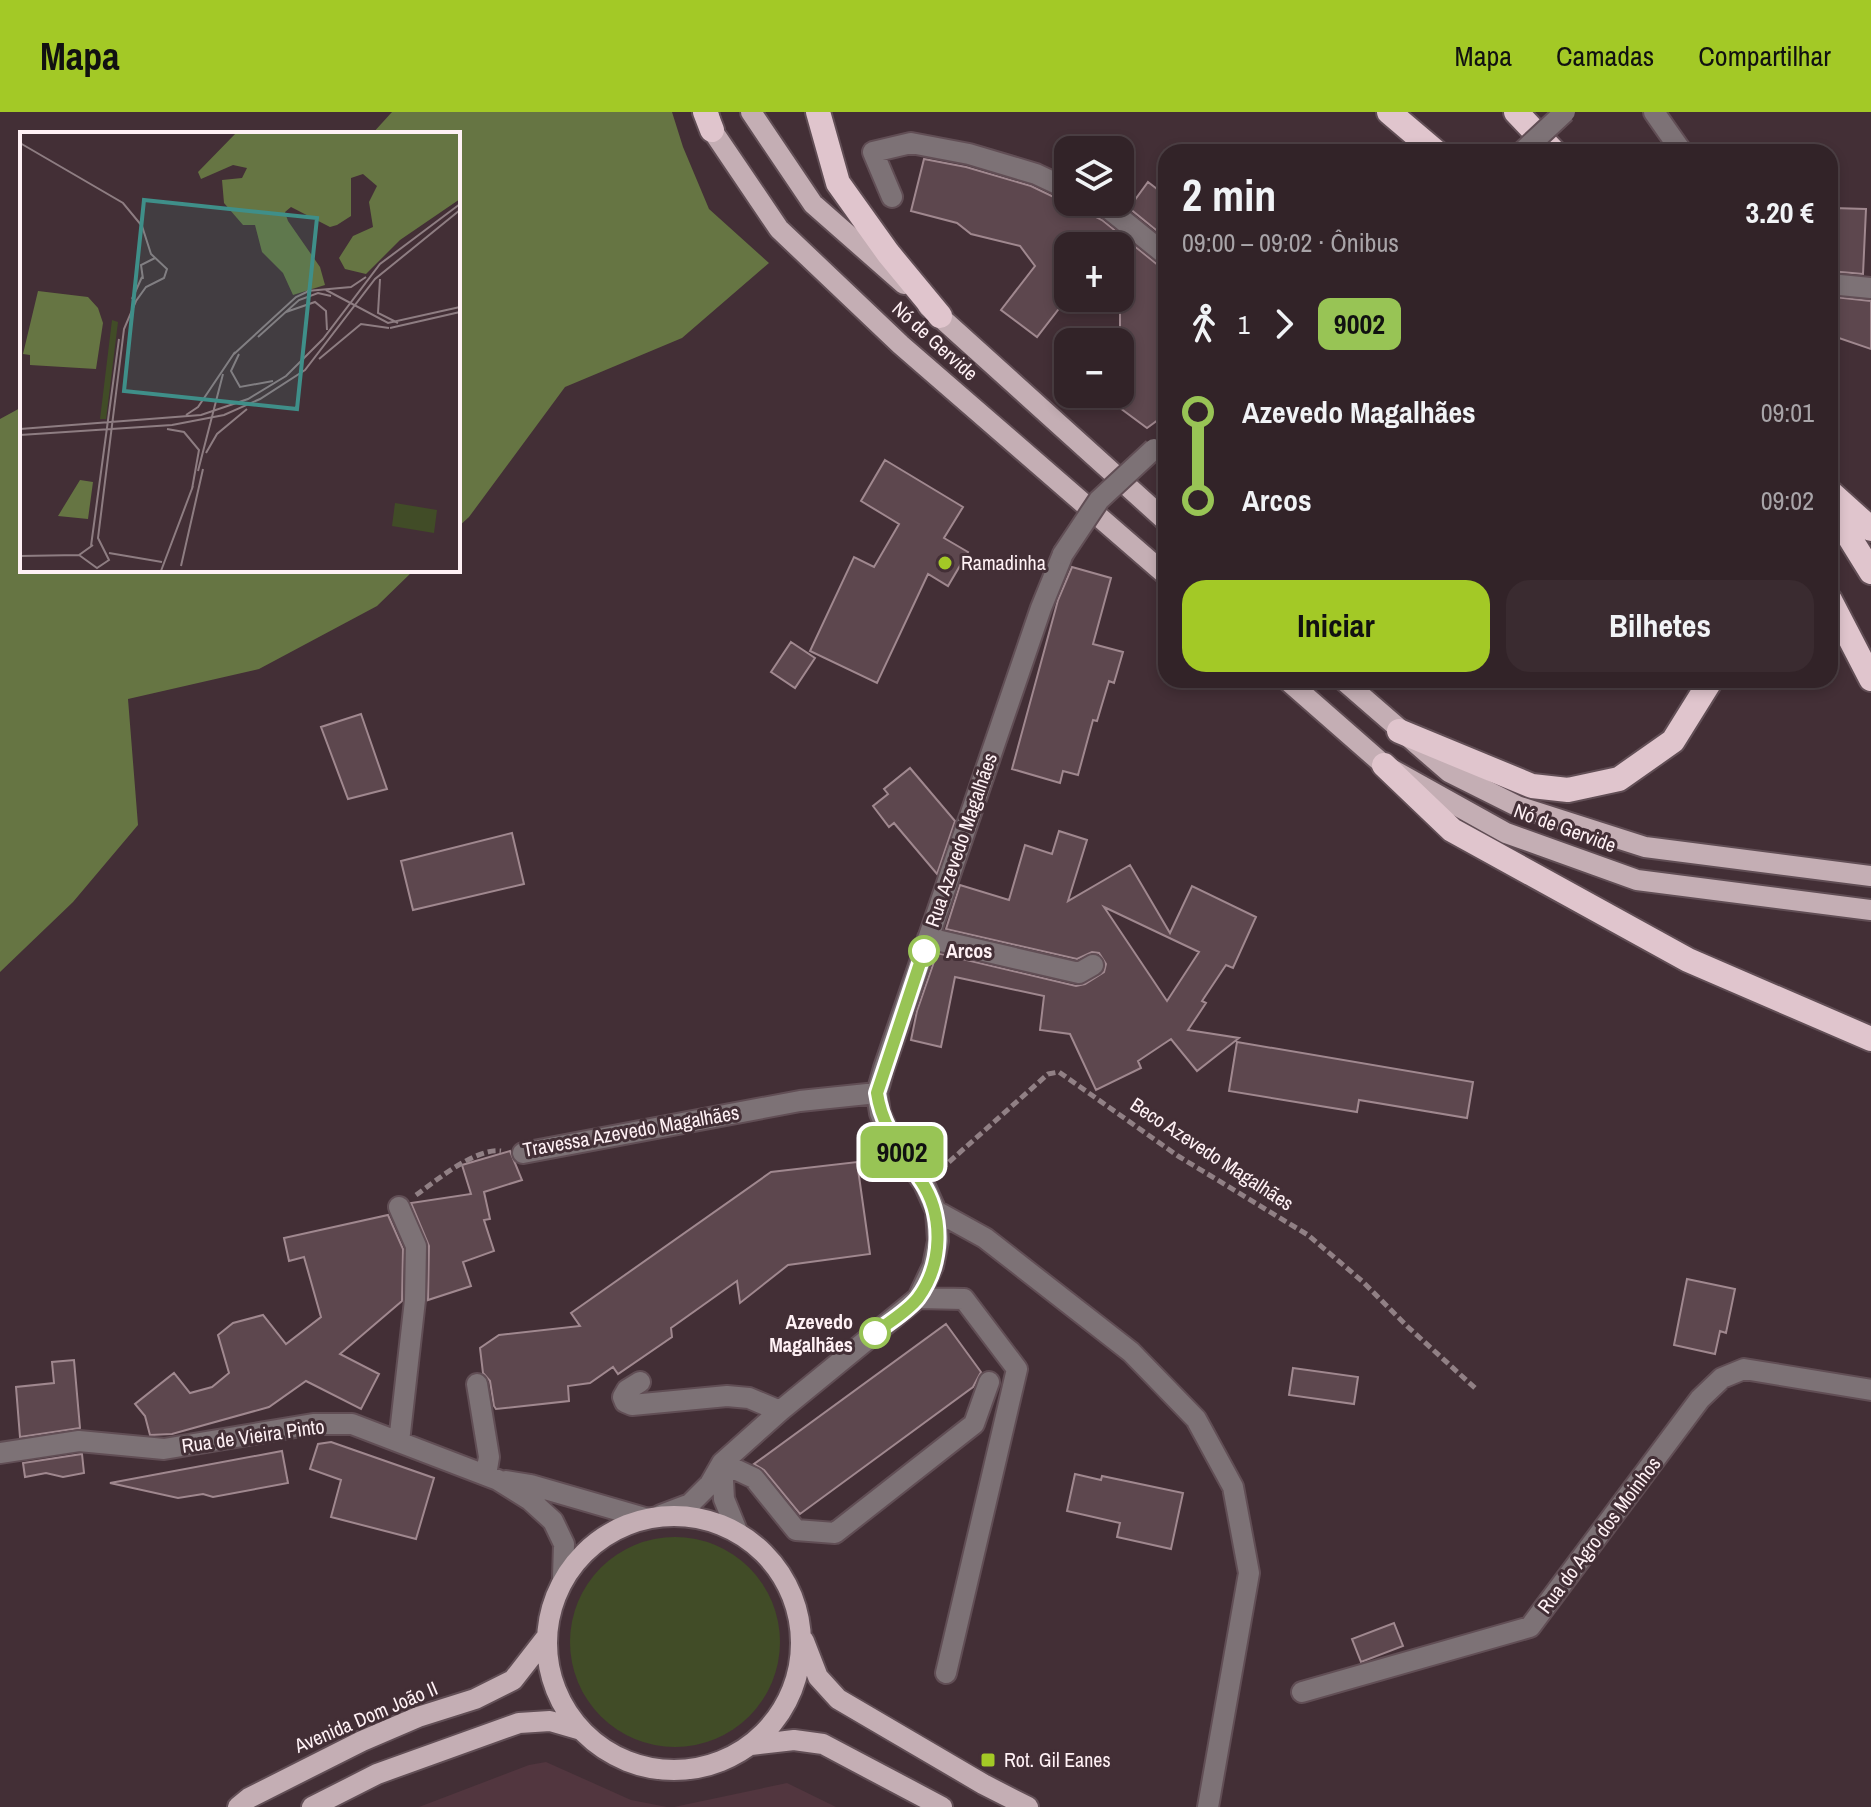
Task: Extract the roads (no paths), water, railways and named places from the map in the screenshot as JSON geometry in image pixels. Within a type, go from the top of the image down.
[{"type":"highway","points":[[818,112],[838,183],[888,253],[940,316]]},
{"type":"highway","points":[[1389,112],[1427,144]]},
{"type":"highway","points":[[1516,112],[1546,144]]},
{"type":"highway","points":[[1838,499],[1871,529]]},
{"type":"highway","points":[[1838,519],[1871,572]]},
{"type":"highway","points":[[1838,615],[1871,679]]},
{"type":"highway","points":[[1399,731],[1532,786],[1568,790],[1619,779],[1673,741],[1706,688]]},
{"type":"highway","points":[[1384,765],[1452,830],[1688,960],[1871,1039]]},
{"type":"main road","name":"Nó de Gervide","points":[[751,112],[813,204],[1158,514]]},
{"type":"main road","name":"Nó de Gervide","points":[[708,118],[779,229],[901,345],[1158,568]]},
{"type":"main road","name":"Nó de Gervide","points":[[1296,688],[1384,765],[1506,833],[1637,880],[1871,910]]},
{"type":"main road","name":"Nó de Gervide","points":[[1352,688],[1449,772],[1517,806],[1645,847],[1871,876]]},
{"type":"main road","points":[[801,1633],[800,1665],[790,1695],[774,1723],[751,1745],[715,1764],[675,1771],[636,1765],[599,1747],[581,1730],[555,1689],[545,1639],[549,1616],[563,1578],[585,1551],[612,1530],[653,1517],[700,1518],[737,1531],[769,1558],[791,1593],[801,1633],[818,1677],[838,1699],[1028,1807]]},
{"type":"main road","name":"Avenida Dom João II","points":[[238,1807],[249,1798],[362,1741],[418,1717],[475,1699],[513,1680],[545,1639]]},
{"type":"main road","points":[[312,1807],[377,1774],[519,1723],[550,1721],[581,1730]]},
{"type":"main road","points":[[751,1745],[794,1740],[823,1744],[942,1807]]},
{"type":"street","points":[[1531,144],[1565,112]]},
{"type":"street","points":[[1654,112],[1676,144]]},
{"type":"street","points":[[892,197],[873,152],[911,143],[969,154],[1054,182]]},
{"type":"street","points":[[1118,216],[1158,249]]},
{"type":"street","points":[[1838,285],[1871,288]]},
{"type":"street","name":"Rua Azevedo Magalhães","points":[[877,1093],[1050,582],[1063,554],[1099,500],[1158,446]]},
{"type":"street","points":[[928,938],[1079,973],[1093,965]]},
{"type":"street","points":[[653,1517],[690,1504],[710,1484],[722,1463],[780,1411],[918,1298],[933,1266],[938,1241],[936,1211],[924,1184],[888,1132],[880,1113],[877,1093]]},
{"type":"street","name":"Travessa Azevedo Magalhães","points":[[523,1153],[800,1101],[877,1093]]},
{"type":"street","points":[[399,1207],[416,1246],[415,1300],[399,1442]]},
{"type":"street","points":[[936,1211],[985,1238],[1131,1352],[1196,1419],[1233,1487],[1249,1573],[1208,1807]]},
{"type":"street","points":[[918,1298],[964,1299],[1017,1369],[946,1673]]},
{"type":"street","name":"Rua do Agro dos Moinhos","points":[[1302,1692],[1530,1627],[1700,1399],[1722,1378],[1744,1369],[1871,1390]]},
{"type":"street","points":[[640,1382],[627,1390],[623,1397],[625,1402],[632,1405],[727,1396],[749,1398],[780,1411]]},
{"type":"street","points":[[722,1463],[754,1478],[796,1530],[835,1533],[974,1424],[989,1382]]},
{"type":"street","points":[[477,1384],[492,1478]]},
{"type":"street","name":"Rua de Vieira Pinto","points":[[0,1453],[79,1441],[164,1449],[313,1424],[352,1424],[492,1478],[530,1500],[553,1521],[564,1544],[563,1578]]},
{"type":"street","points":[[722,1463],[724,1499],[737,1531]]},
{"type":"street","name":"Rua de Vieira Pinto","points":[[492,1478],[653,1517]]},
{"type":"street","points":[[901,1785],[917,1807]]},
{"type":"place","name":"Ramadinha","points":[[945,563]]},
{"type":"place","name":"Arcos","points":[[924,951]]},
{"type":"place","name":"Azevedo Magalhães","points":[[875,1333]]},
{"type":"place","name":"Rot. Gil Eanes","points":[[988,1760]]}]
